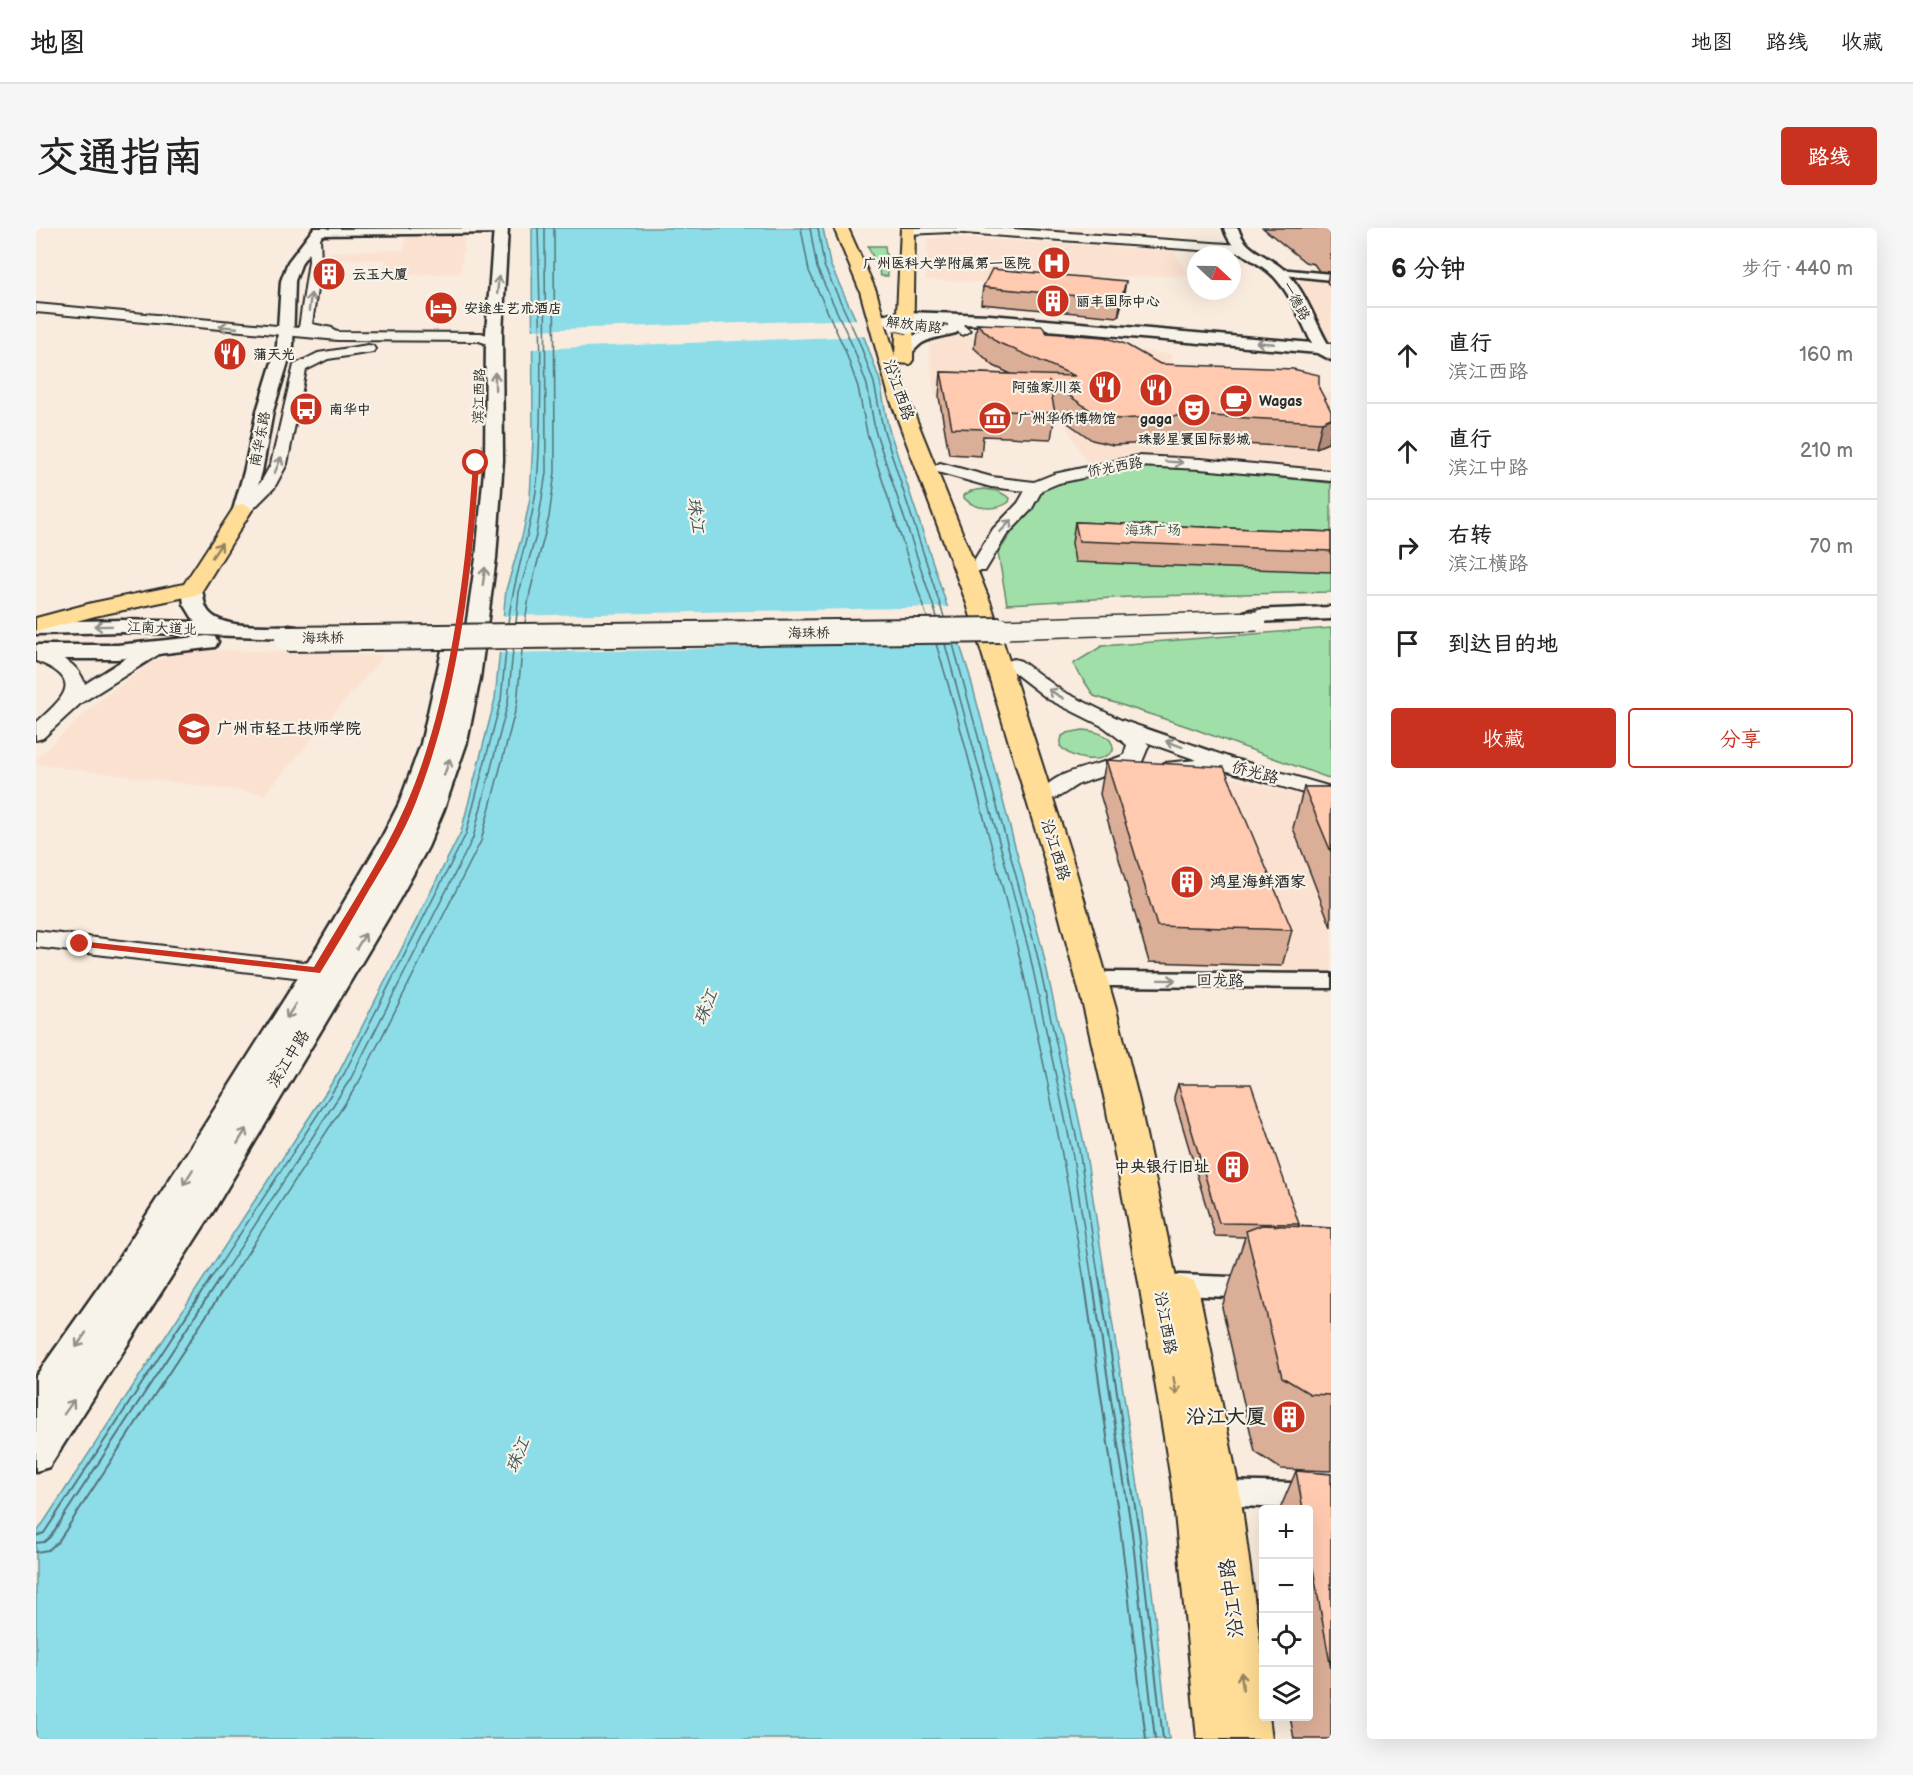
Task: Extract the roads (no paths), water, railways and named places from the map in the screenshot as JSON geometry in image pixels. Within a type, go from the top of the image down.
[{"type":"main road","name":"沿江西路","points":[[841,228],[892,307],[914,397],[1014,665],[1108,979],[1132,1070],[1179,1285],[1206,1493]]},
{"type":"main road","points":[[1232,228],[1233,239],[1242,249]]},
{"type":"main road","points":[[892,307],[908,229]]},
{"type":"main road","name":"滨江西路","points":[[465,634],[495,230]]},
{"type":"main road","points":[[302,285],[306,258],[318,233]]},
{"type":"main road","name":"南华东路","points":[[192,589],[242,510],[277,368],[290,336],[288,281],[295,262],[318,233]]},
{"type":"main road","name":"一德路","points":[[1242,249],[1279,272],[1328,351]]},
{"type":"main road","name":"沿江西路","points":[[892,307],[895,388],[979,604],[1058,858],[1101,1009],[1122,1101],[1159,1289],[1206,1493]]},
{"type":"main road","name":"解放南路","points":[[892,307],[959,326],[1331,364]]},
{"type":"main road","points":[[902,354],[913,340],[919,337],[959,326]]},
{"type":"main road","name":"解放南路","points":[[959,326],[1328,351]]},
{"type":"main road","points":[[39,627],[101,608],[192,589],[194,606],[198,614],[204,621],[224,631]]},
{"type":"main road","name":"海珠桥","points":[[1254,619],[1331,613]]},
{"type":"main road","name":"海珠桥","points":[[288,636],[970,631],[1331,618]]},
{"type":"main road","name":"江南大道北","points":[[39,627],[144,626],[288,636]]},
{"type":"main road","name":"滨江中路","points":[[36,1455],[161,1267],[329,972],[369,884],[411,804],[433,744],[465,634]]},
{"type":"main road","name":"江南大道北","points":[[36,653],[88,654],[154,650],[221,641],[288,636]]},
{"type":"main road","name":"滨江中路","points":[[36,1406],[329,972]]},
{"type":"main road","points":[[1206,1493],[1221,1739]]},
{"type":"main road","name":"沿江中路","points":[[1206,1493],[1248,1739]]},
{"type":"street","points":[[908,229],[972,230],[1242,249]]},
{"type":"street","points":[[290,336],[315,261],[318,233],[495,230]]},
{"type":"street","points":[[1279,272],[1331,277]]},
{"type":"street","points":[[36,308],[290,336],[378,343],[485,342]]},
{"type":"street","points":[[290,336],[378,343]]},
{"type":"street","points":[[242,510],[268,484],[279,464],[297,372],[309,361],[378,343]]},
{"type":"street","points":[[277,368],[295,388]]},
{"type":"street","name":"侨光西路","points":[[1036,487],[1054,479],[1138,461],[1331,476]]},
{"type":"street","points":[[940,468],[991,482],[1036,487],[1025,506],[996,538],[979,567]]},
{"type":"street","points":[[36,734],[74,699],[154,650]]},
{"type":"street","points":[[36,653],[60,664],[69,672],[76,687],[74,699]]},
{"type":"street","points":[[1014,665],[1055,695],[1134,738],[1138,745],[1133,759],[1106,770],[1064,782],[1052,793]]},
{"type":"street","points":[[1102,719],[1229,764]]},
{"type":"street","name":"侨光路","points":[[1106,770],[1191,768],[1229,764],[1331,794]]},
{"type":"street","points":[[36,939],[329,972]]},
{"type":"street","name":"回龙路","points":[[1108,979],[1331,981]]},
{"type":"street","points":[[1179,1285],[1284,1290]]},
{"type":"street","points":[[1206,1493],[1331,1497]]},
{"type":"water","name":"珠江","points":[[532,228],[823,228],[830,264],[866,342],[880,381],[888,426],[969,673],[1042,948],[1085,1148],[1145,1531],[1169,1739],[36,1739],[36,1534],[339,1072],[461,832],[495,699],[506,590],[523,533],[530,498],[533,441]]},
{"type":"place","name":"广州医科大学附属第一医院","points":[[1054,263]]},
{"type":"place","name":"云玉大廈","points":[[329,274]]},
{"type":"place","name":"丽丰国际中心","points":[[1053,301]]},
{"type":"place","name":"安途生艺术酒店","points":[[441,308]]},
{"type":"place","name":"蒲天光","points":[[230,354]]},
{"type":"place","name":"阿強家川菜","points":[[1105,387]]},
{"type":"place","name":"gaga","points":[[1156,390]]},
{"type":"place","name":"Wagas","points":[[1236,401]]},
{"type":"place","name":"南华中","points":[[306,409]]},
{"type":"place","name":"珠影星寰国际影城","points":[[1194,410]]},
{"type":"place","name":"广州华侨博物馆","points":[[995,418]]},
{"type":"place","name":"广州市轻工技师学院","points":[[194,729]]},
{"type":"place","name":"鸿星海鲜酒家","points":[[1187,882]]},
{"type":"place","name":"中央银行旧址","points":[[1233,1167]]},
{"type":"place","name":"沿江大厦","points":[[1289,1417]]},
{"type":"park label","name":"海珠广场","points":[[1153,530]]}]
